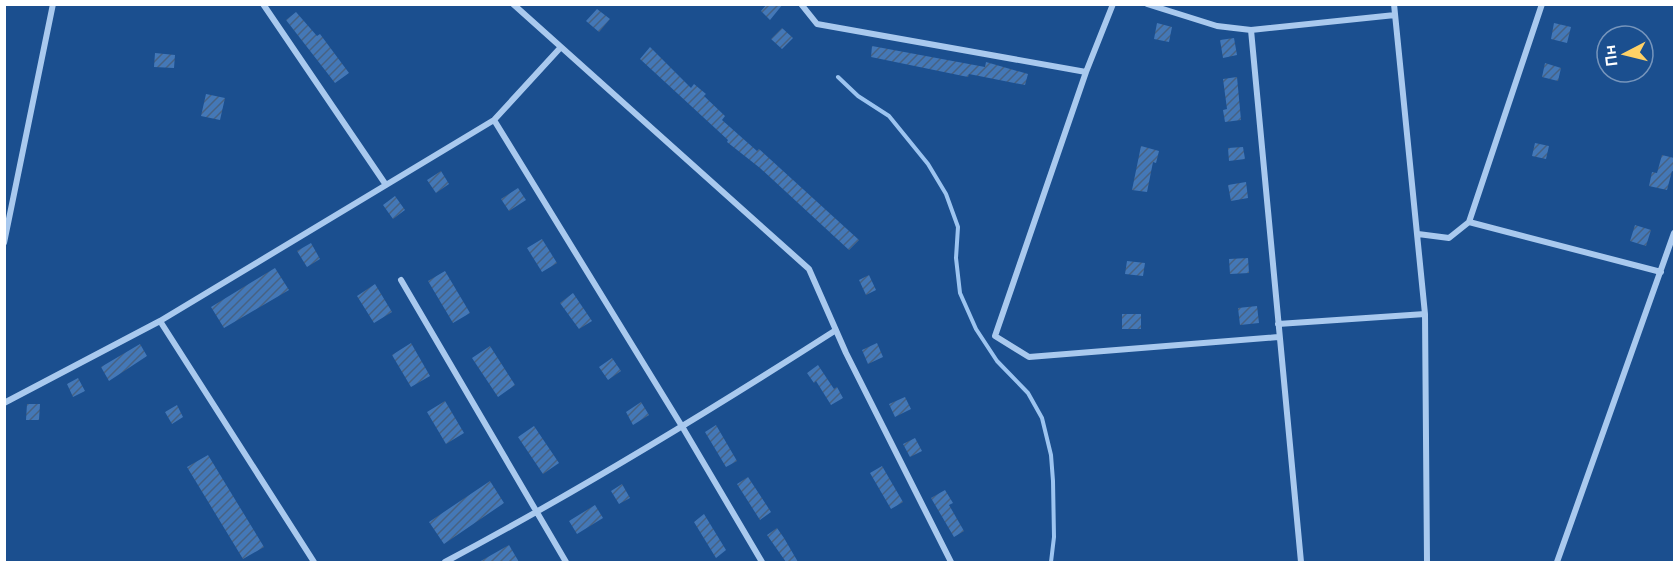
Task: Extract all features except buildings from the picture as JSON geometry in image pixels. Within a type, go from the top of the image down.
[{"type":"street","points":[[4,243],[53,4]]},
{"type":"street","points":[[263,4],[386,185]]},
{"type":"street","points":[[801,4],[817,24],[1086,72]]},
{"type":"street","points":[[1113,4],[1086,72],[995,336],[1029,357],[1278,337]]},
{"type":"street","points":[[1147,4],[1217,26],[1251,30],[1395,15]]},
{"type":"street","points":[[1394,4],[1425,314],[1427,562]]},
{"type":"street","points":[[1418,234],[1449,238],[1469,222],[1542,4]]},
{"type":"street","points":[[516,6],[809,269],[921,507],[951,562]]},
{"type":"street","points":[[1251,30],[1278,337],[1301,562]]},
{"type":"street","points":[[4,404],[160,321],[494,120],[561,47]]},
{"type":"street","points":[[494,120],[683,428],[762,562]]},
{"type":"street","points":[[1469,222],[1661,272]]},
{"type":"street","points":[[1557,562],[1674,233]]},
{"type":"street","points":[[401,280],[566,562]]},
{"type":"street","points":[[1278,324],[1425,314]]},
{"type":"street","points":[[160,321],[314,562]]},
{"type":"street","points":[[445,562],[538,513],[683,428],[836,330]]},
{"type":"waterway","points":[[838,77],[858,96],[889,116],[928,164],[946,194],[958,227],[956,258],[960,293],[976,329],[997,361],[1028,393],[1042,418],[1051,455],[1053,481],[1054,537],[1051,562]]}]
